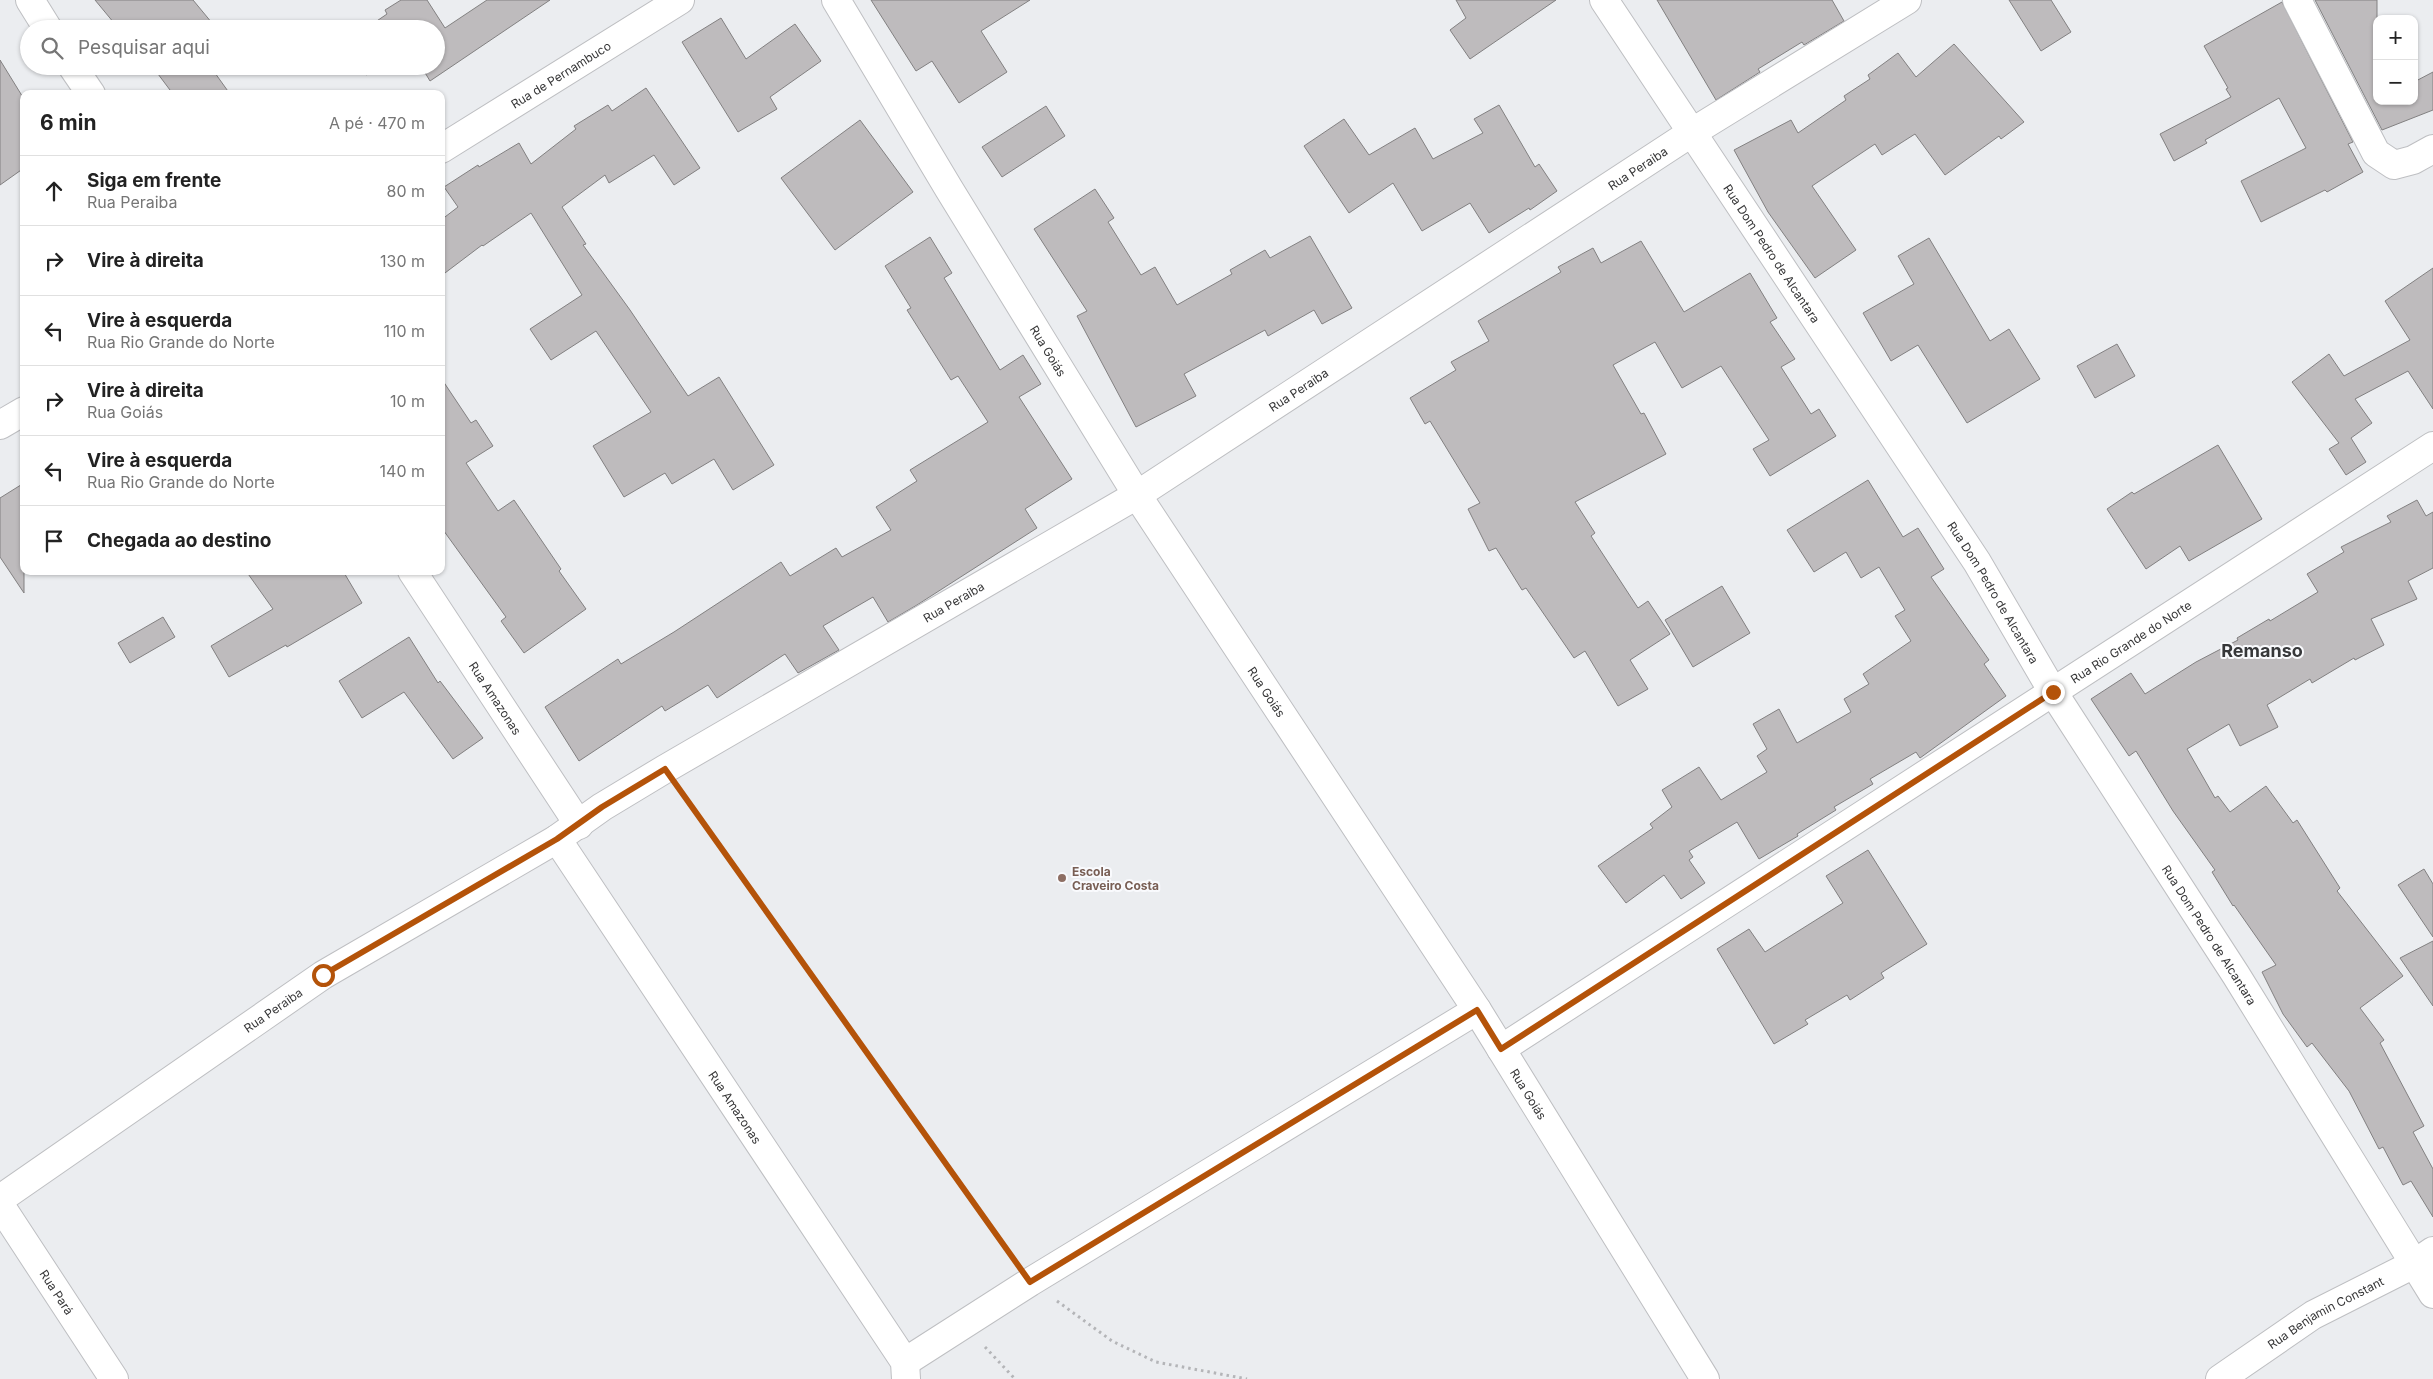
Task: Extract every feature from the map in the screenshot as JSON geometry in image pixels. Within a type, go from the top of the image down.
[{"type":"street","points":[[30,0],[42,20]]},
{"type":"street","name":"Rua de Pernambuco","points":[[445,147],[680,0]]},
{"type":"street","name":"Rua Goiás","points":[[836,0],[954,197],[1137,495],[1477,1010],[1705,1379]]},
{"type":"street","name":"Rua Dom Pedro de Alcantara","points":[[1604,0],[1977,562],[2053,692],[2236,975],[2424,1258],[2433,1294]]},
{"type":"street","name":"Rua Peraiba","points":[[0,1199],[323,975],[568,832],[602,807],[665,769],[1137,495],[1691,133],[1907,0]]},
{"type":"street","points":[[2301,8],[2376,153],[2394,165],[2413,160],[2433,149]]},
{"type":"street","points":[[78,75],[88,90]]},
{"type":"street","points":[[0,426],[20,413]]},
{"type":"street","name":"Rua Rio Grande do Norte","points":[[1501,1049],[2433,446]]},
{"type":"street","name":"Rua Amazonas","points":[[414,575],[568,832],[905,1371]]},
{"type":"street","points":[[905,1371],[964,1324],[1030,1282],[1477,1010]]},
{"type":"street","name":"Rua Pará","points":[[0,1205],[114,1379]]},
{"type":"street","name":"Rua Benjamin Constant","points":[[2220,1379],[2313,1315],[2424,1258]]},
{"type":"path","points":[[665,769],[1030,1282],[1112,1341],[1156,1362],[1248,1379]]},
{"type":"path","points":[[964,1324],[1014,1379]]},
{"type":"building","points":[[95,0],[193,0],[210,20],[112,20]]},
{"type":"building","points":[[401,0],[427,0],[440,20],[378,20],[387,14],[385,10]]},
{"type":"building","points":[[487,0],[550,0],[445,71],[445,28]]},
{"type":"building","points":[[871,0],[1030,0],[981,31],[1007,72],[959,103],[932,61],[916,71]]},
{"type":"building","points":[[1456,0],[1556,0],[1470,59],[1450,30],[1466,18]]},
{"type":"building","points":[[1657,0],[1832,0],[1844,21],[1804,45],[1802,42],[1758,69],[1760,72],[1716,100]]},
{"type":"building","points":[[2009,0],[2051,0],[2071,32],[2041,51]]},
{"type":"building","points":[[2315,0],[2377,0],[2377,15],[2373,15],[2373,105],[2418,105],[2418,80],[2433,72],[2433,110],[2382,130]]},
{"type":"building","points":[[2282,2],[2353,142],[2348,144],[2363,172],[2327,192],[2325,190],[2261,222],[2241,181],[2306,148],[2279,98],[2205,140],[2207,143],[2174,161],[2160,134],[2231,97],[2226,89],[2228,88],[2204,46]]},
{"type":"building","points":[[721,18],[746,59],[795,24],[821,61],[770,97],[777,109],[738,132],[682,42]]},
{"type":"building","points":[[1954,44],[2024,122],[2001,139],[1999,136],[1945,175],[1915,134],[1882,155],[1875,144],[1812,186],[1856,250],[1815,278],[1768,212],[1734,150],[1791,120],[1798,133],[1846,100],[1844,96],[1870,79],[1868,75],[1898,53],[1916,77]]},
{"type":"building","points":[[0,60],[20,92],[20,171],[0,185]]},
{"type":"building","points":[[159,75],[216,75],[227,90],[170,90]]},
{"type":"building","points":[[426,75],[439,75],[430,81]]},
{"type":"building","points":[[646,88],[700,168],[674,185],[654,155],[609,183],[605,175],[562,207],[586,244],[583,245],[688,396],[719,377],[774,465],[733,490],[714,459],[672,484],[665,473],[624,497],[593,446],[651,412],[596,331],[551,360],[530,329],[582,295],[531,213],[482,245],[445,273],[445,217],[458,207],[445,186],[478,165],[479,167],[519,143],[531,164],[576,129],[574,126],[608,105],[612,111]]},
{"type":"building","points":[[1499,105],[1535,167],[1539,164],[1557,191],[1530,210],[1529,208],[1489,233],[1470,203],[1422,231],[1393,183],[1349,213],[1304,146],[1344,119],[1369,155],[1415,128],[1433,159],[1483,133],[1474,119]]},
{"type":"building","points":[[1046,106],[1065,136],[1002,177],[982,147]]},
{"type":"building","points":[[860,120],[913,192],[835,250],[781,178]]},
{"type":"building","points":[[1095,189],[1114,218],[1108,222],[1141,275],[1155,267],[1177,305],[1232,274],[1230,270],[1265,250],[1270,258],[1310,236],[1352,308],[1322,324],[1314,310],[1268,336],[1265,330],[1184,374],[1196,396],[1136,427],[1077,316],[1087,311],[1034,229]]},
{"type":"building","points":[[930,237],[952,273],[944,278],[1000,370],[1023,355],[1041,384],[1019,397],[1072,479],[1025,509],[1037,528],[888,622],[873,597],[823,626],[839,650],[798,673],[785,654],[717,698],[708,685],[665,711],[662,706],[579,761],[545,707],[618,659],[621,664],[674,632],[781,562],[790,576],[836,548],[842,557],[891,530],[876,507],[917,481],[910,470],[988,422],[958,376],[951,380],[907,310],[911,308],[885,266]]},
{"type":"building","points":[[1929,238],[1990,341],[2009,329],[2040,379],[1967,423],[1918,345],[1891,361],[1863,313],[1914,284],[1898,256]]},
{"type":"building","points":[[1641,241],[1684,312],[1750,273],[1777,318],[1770,322],[1795,359],[1781,367],[1811,414],[1819,409],[1836,436],[1770,476],[1753,449],[1769,440],[1721,366],[1682,388],[1655,342],[1613,365],[1641,414],[1644,413],[1666,454],[1575,502],[1595,533],[1591,536],[1638,608],[1648,601],[1670,634],[1630,660],[1648,689],[1618,706],[1585,651],[1574,658],[1526,588],[1522,590],[1496,548],[1489,551],[1468,509],[1480,503],[1430,421],[1425,424],[1410,398],[1456,370],[1451,362],[1489,341],[1478,321],[1561,272],[1558,267],[1593,248],[1601,263]]},
{"type":"building","points":[[2433,268],[2433,409],[2408,371],[2355,399],[2372,423],[2351,438],[2366,462],[2346,475],[2329,449],[2339,443],[2292,382],[2329,354],[2344,376],[2410,340],[2385,301]]},
{"type":"building","points":[[2117,344],[2135,376],[2095,398],[2077,366]]},
{"type":"building","points":[[445,384],[471,423],[476,420],[493,446],[466,463],[498,511],[514,500],[561,569],[559,571],[586,609],[524,653],[501,621],[506,617],[445,533]]},
{"type":"building","points":[[2218,445],[2262,519],[2189,561],[2180,546],[2146,569],[2107,509],[2132,492],[2134,494]]},
{"type":"building","points":[[1868,480],[1903,537],[1918,528],[1944,569],[1931,577],[1989,660],[1984,664],[2006,696],[1920,758],[1916,752],[1870,779],[1873,784],[1834,807],[1836,810],[1797,834],[1798,836],[1759,859],[1737,822],[1689,851],[1693,857],[1689,860],[1705,883],[1681,899],[1664,875],[1626,903],[1598,866],[1653,828],[1650,824],[1672,807],[1662,790],[1699,767],[1721,800],[1767,772],[1757,756],[1767,749],[1753,724],[1779,709],[1797,743],[1851,712],[1844,699],[1869,684],[1863,674],[1911,641],[1895,616],[1905,610],[1879,567],[1861,578],[1846,552],[1814,572],[1787,530]]},
{"type":"building","points":[[20,486],[20,575],[24,575],[24,593],[0,557],[0,498]]},
{"type":"building","points":[[2417,500],[2426,516],[2433,512],[2433,568],[2408,581],[2417,599],[2371,619],[2384,645],[2355,660],[2354,658],[2312,683],[2310,679],[2267,705],[2278,727],[2240,746],[2229,724],[2187,749],[2215,798],[2218,796],[2230,812],[2266,786],[2293,823],[2297,820],[2340,888],[2337,891],[2403,976],[2360,1008],[2384,1040],[2380,1043],[2424,1126],[2413,1132],[2433,1169],[2433,1217],[2411,1181],[2403,1185],[2383,1147],[2379,1149],[2349,1091],[2312,1043],[2307,1047],[2283,1014],[2262,972],[2276,965],[2233,906],[2212,872],[2215,870],[2173,811],[2136,751],[2129,756],[2091,699],[2131,673],[2145,694],[2196,662],[2238,640],[2237,638],[2269,619],[2270,621],[2318,592],[2307,574],[2344,552],[2341,547],[2391,522],[2387,516]]},
{"type":"building","points":[[249,575],[345,575],[362,603],[287,647],[286,645],[229,677],[211,646],[273,609]]},
{"type":"building","points":[[1722,586],[1750,633],[1693,667],[1665,620]]},
{"type":"building","points":[[163,617],[175,637],[130,663],[118,643]]},
{"type":"building","points":[[409,637],[438,683],[440,681],[483,738],[453,759],[404,692],[362,718],[339,681]]},
{"type":"building","points":[[1868,850],[1927,944],[1881,973],[1884,978],[1850,1000],[1847,995],[1805,1020],[1808,1024],[1774,1044],[1717,949],[1749,929],[1765,952],[1843,903],[1826,876]]},
{"type":"building","points":[[2424,869],[2433,884],[2433,937],[2398,885]]},
{"type":"building","points":[[2433,941],[2433,1006],[2400,958]]},
{"type":"place","name":"Escola Craveiro Costa","points":[[1062,878]]},
{"type":"district","name":"Remanso","points":[[2262,650]]},
{"type":"route","points":[[323,975],[557,839],[602,807],[665,769],[1030,1282],[1477,1010],[1501,1049],[2053,692]]}]
